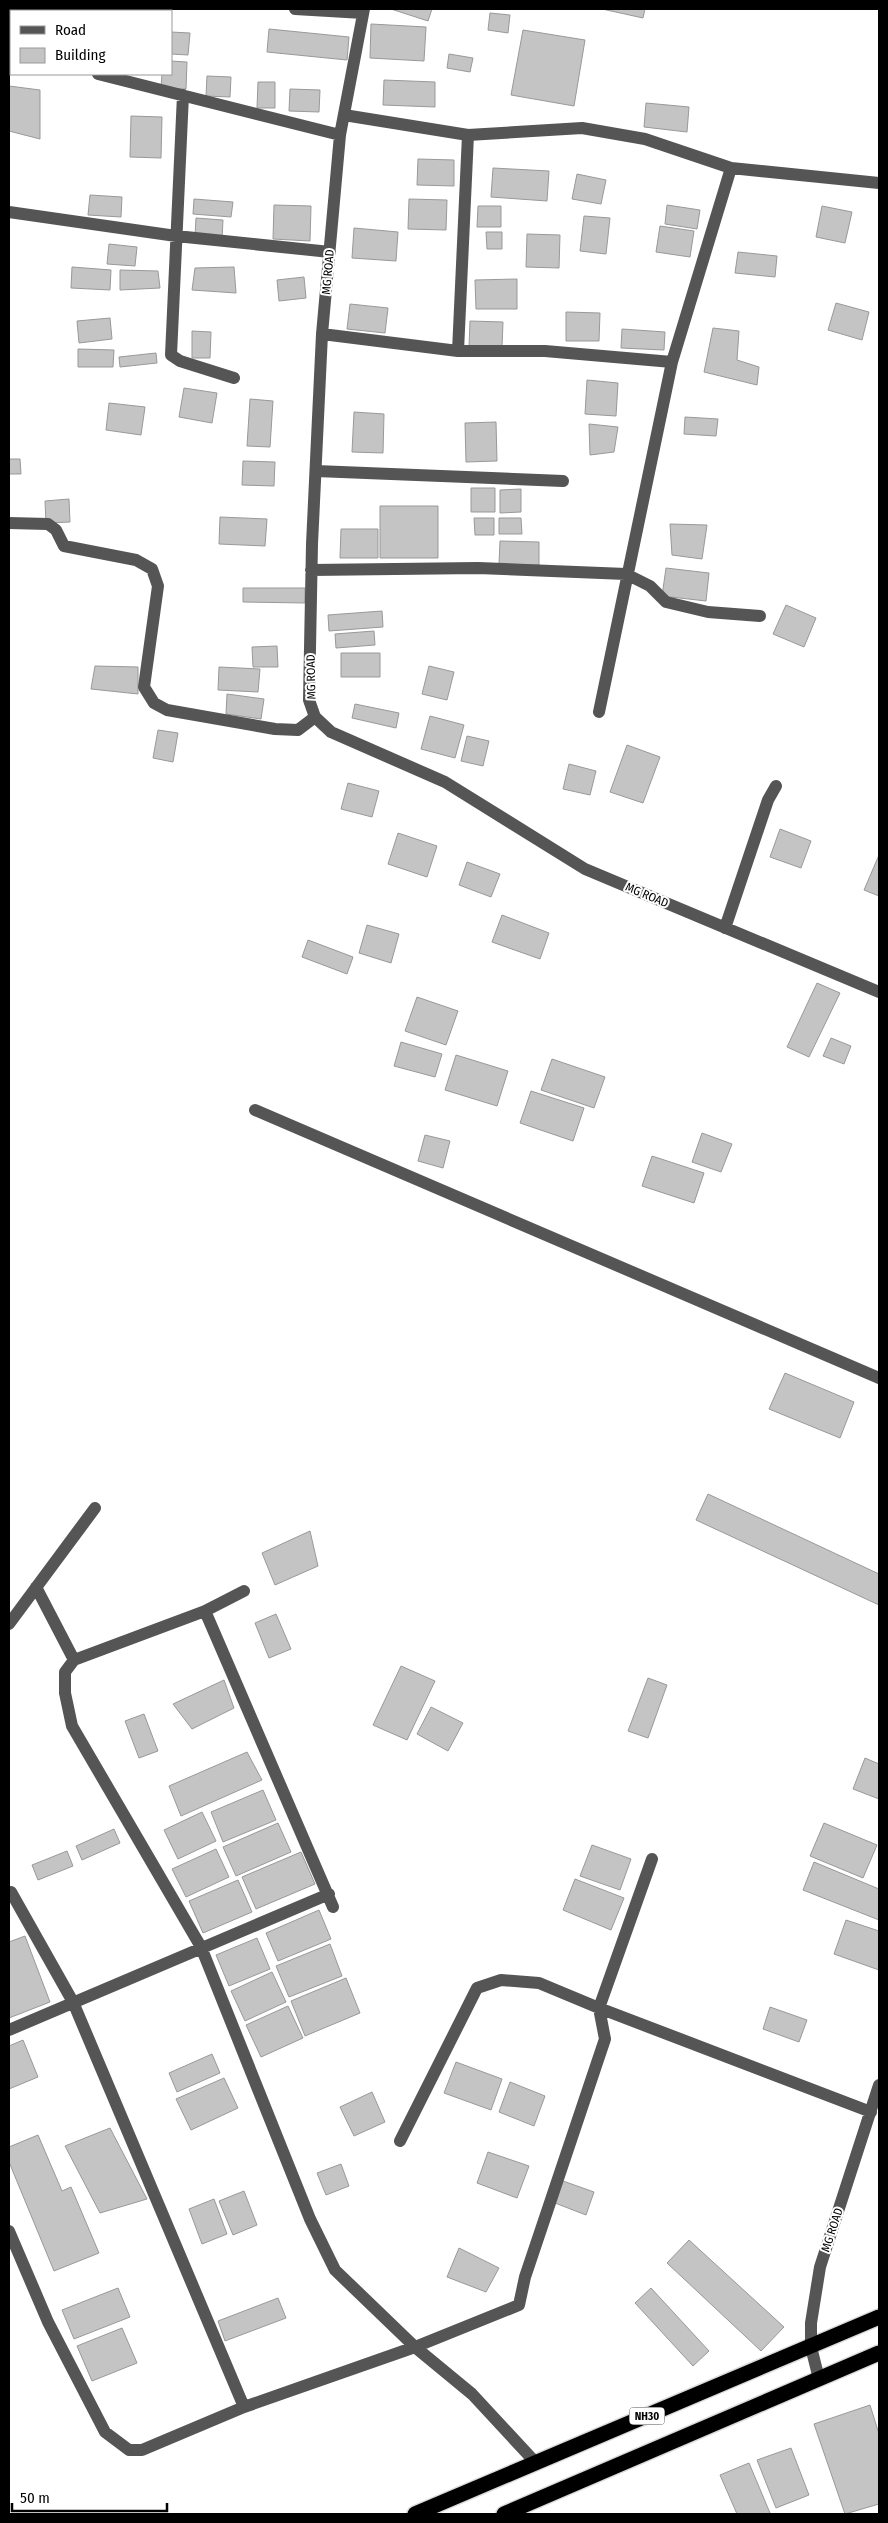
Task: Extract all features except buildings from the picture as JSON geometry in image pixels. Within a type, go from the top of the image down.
[{"type":"highway","name":"NH30","points":[[415,2514],[879,2317]]},
{"type":"highway","points":[[504,2514],[879,2353]]},
{"type":"street","points":[[295,9],[363,11]]},
{"type":"street","name":"MG ROAD","points":[[363,11],[340,136],[322,334],[311,570],[309,700],[315,717],[331,732],[445,782],[585,869],[879,992]]},
{"type":"street","points":[[102,75],[340,136]]},
{"type":"street","points":[[183,95],[171,355],[180,361],[234,378]]},
{"type":"street","points":[[344,116],[468,135],[582,128],[645,139],[731,168],[879,183]]},
{"type":"street","points":[[458,351],[468,135]]},
{"type":"street","points":[[599,712],[626,574],[672,362],[731,168]]},
{"type":"street","points":[[9,212],[176,236],[330,252]]},
{"type":"street","points":[[322,334],[458,351],[545,351],[672,362]]},
{"type":"street","points":[[316,471],[563,480]]},
{"type":"street","points":[[9,523],[48,524],[56,530],[64,546],[136,560],[152,569],[158,586],[144,687],[154,703],[167,710],[275,729],[298,730],[315,717]]},
{"type":"street","points":[[311,570],[478,568],[626,574],[650,586],[666,602],[708,612],[760,616]]},
{"type":"street","points":[[726,928],[768,800],[776,786]]},
{"type":"street","points":[[256,1110],[879,1378]]},
{"type":"street","points":[[9,1624],[95,1508]]},
{"type":"street","points":[[36,1587],[74,1660]]},
{"type":"street","points":[[244,1591],[205,1611],[74,1660],[64,1672],[64,1692],[72,1726],[201,1947],[310,2219],[335,2270],[415,2347],[472,2394],[536,2463]]},
{"type":"street","points":[[205,1611],[333,1907]]},
{"type":"street","points":[[9,2231],[48,2322],[105,2432],[128,2450],[142,2450],[244,2407],[415,2347],[519,2305],[526,2277],[605,2039],[599,2008],[652,1859]]},
{"type":"street","points":[[11,1892],[73,2002],[244,2407]]},
{"type":"street","points":[[9,2030],[329,1894]]},
{"type":"street","points":[[400,2141],[477,1988],[502,1980],[539,1983],[599,2008],[871,2112]]},
{"type":"street","name":"MG ROAD","points":[[819,2379],[811,2347],[811,2323],[820,2267],[879,2085]]}]
